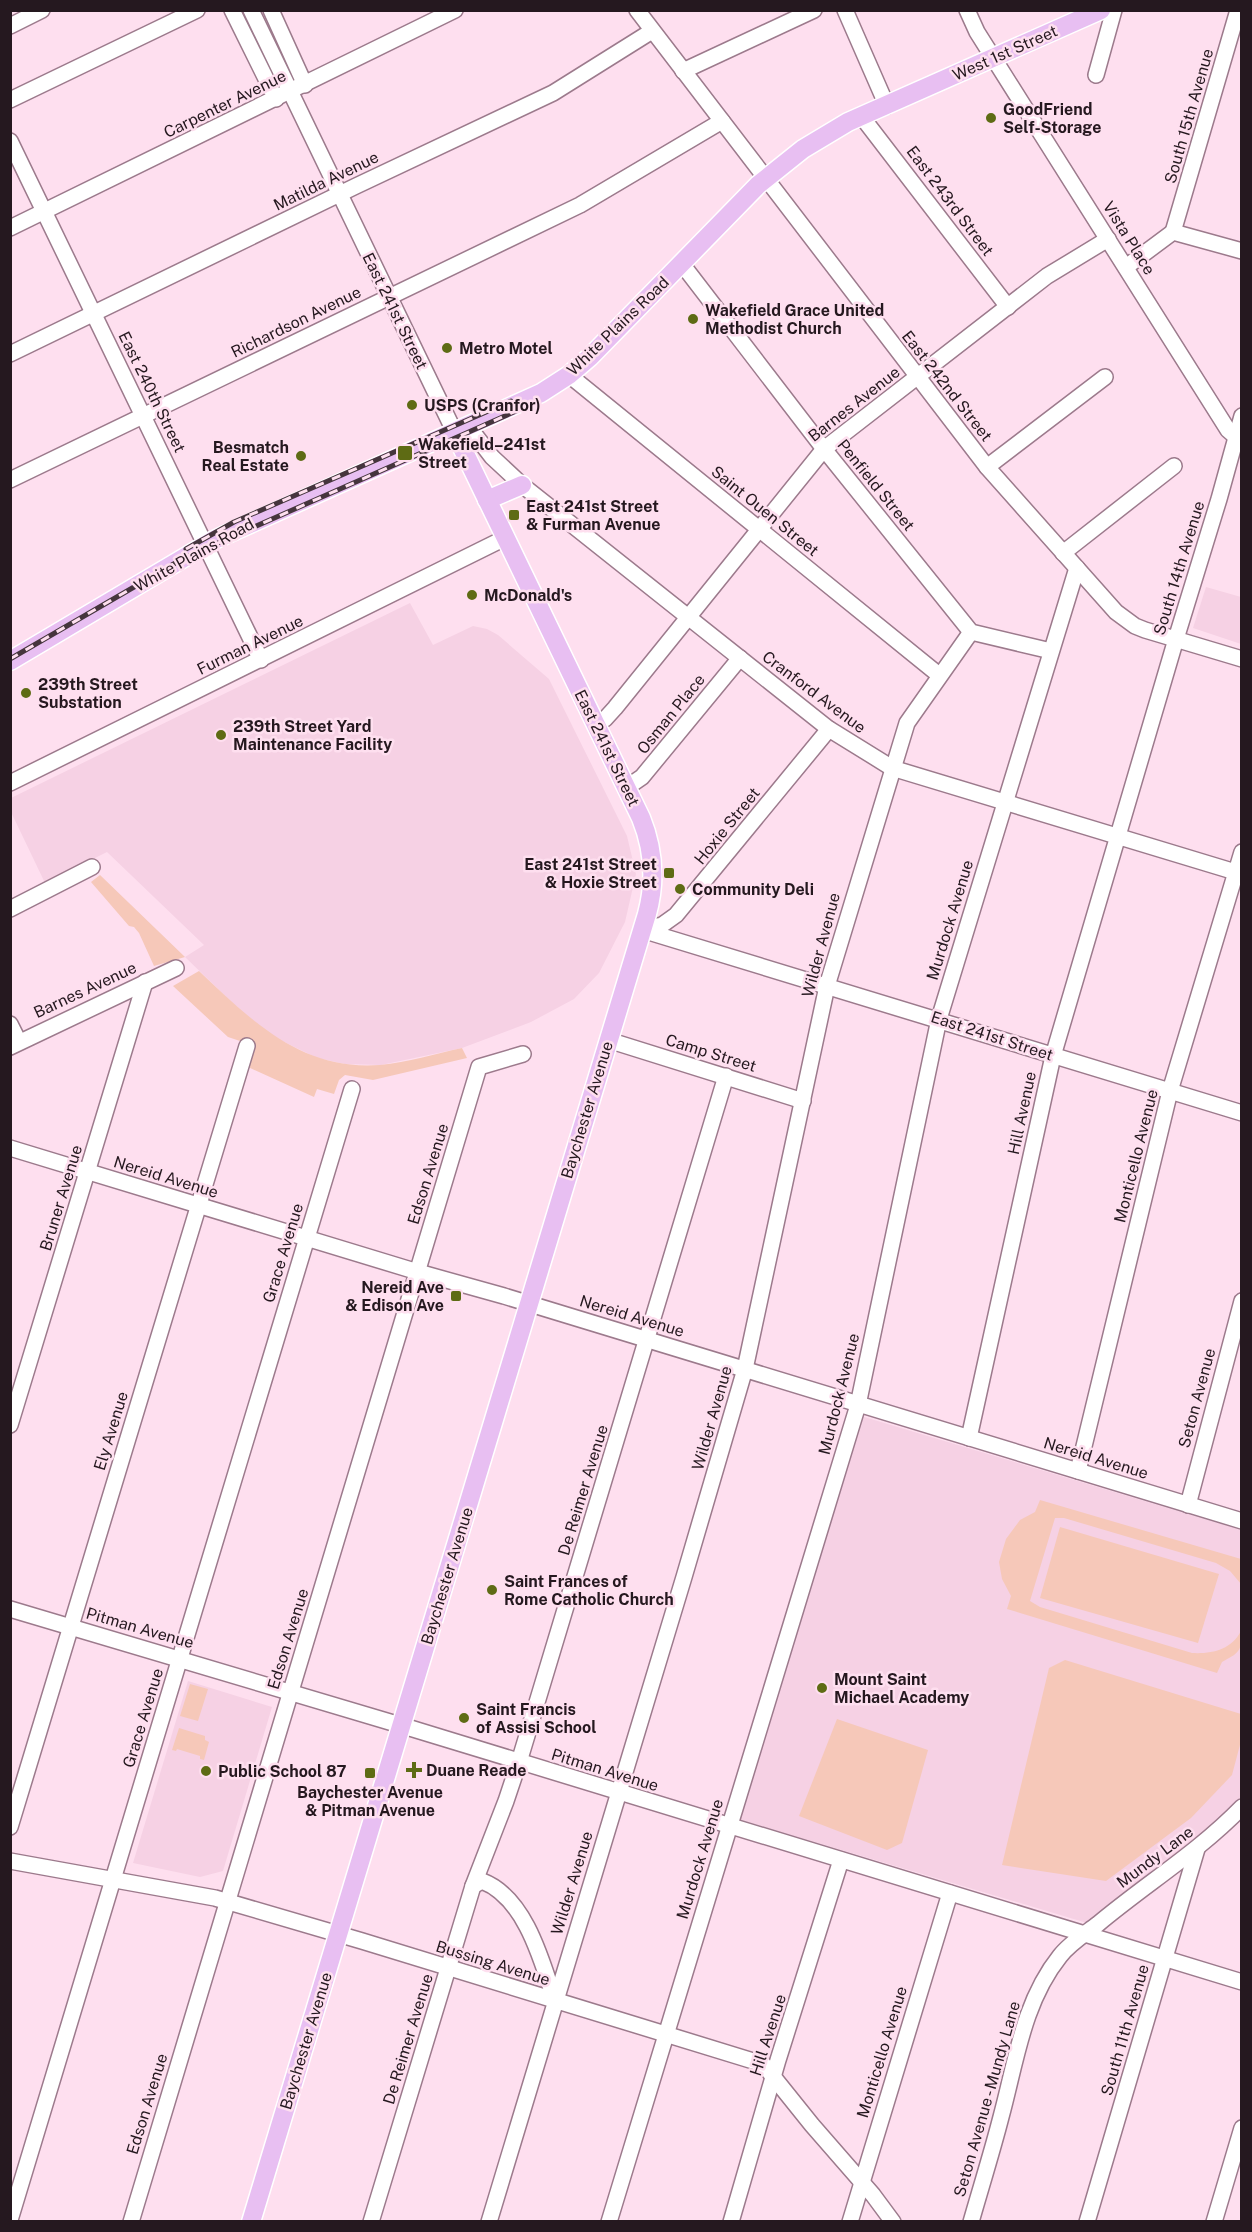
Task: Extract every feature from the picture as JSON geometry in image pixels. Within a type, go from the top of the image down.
[{"type":"main road","name":"West 1st Street","points":[[941,82],[1101,10]]},
{"type":"main road","name":"White Plains Road","points":[[10,661],[205,545],[247,524],[535,397],[568,375],[612,337],[765,178],[813,142],[862,117],[941,82]]},
{"type":"main road","name":"East 241st Street","points":[[462,430],[487,500],[644,827],[652,855],[652,892],[642,930]]},
{"type":"main road","points":[[487,500],[522,485]]},
{"type":"main road","name":"Baychester Avenue","points":[[251,2222],[642,930]]},
{"type":"street","points":[[10,26],[42,10]]},
{"type":"street","points":[[10,100],[197,10]]},
{"type":"street","points":[[232,10],[276,99]]},
{"type":"street","name":"East 241st Street","points":[[250,10],[388,297],[462,430]]},
{"type":"street","points":[[271,10],[305,85]]},
{"type":"street","name":"Carpenter Avenue","points":[[10,228],[455,10]]},
{"type":"street","name":"East 242nd Street","points":[[637,10],[987,467],[1116,612],[1135,626],[1176,639]]},
{"type":"street","points":[[683,71],[814,10]]},
{"type":"street","points":[[845,10],[887,106]]},
{"type":"street","name":"Vista Place","points":[[967,10],[977,32],[1228,430],[1235,436]]},
{"type":"street","points":[[1096,75],[1114,10]]},
{"type":"street","name":"South 15th Avenue","points":[[1173,232],[1238,10]]},
{"type":"street","name":"Matilda Avenue","points":[[10,354],[553,93],[652,31]]},
{"type":"street","name":"East 243rd Street","points":[[862,117],[1008,307]]},
{"type":"street","name":"Richardson Avenue","points":[[10,480],[580,205],[722,121]]},
{"type":"street","name":"East 240th Street","points":[[10,141],[261,660]]},
{"type":"street","points":[[1126,267],[1173,232],[1242,251]]},
{"type":"street","name":"Barnes Avenue","points":[[595,724],[605,719],[615,708],[824,448],[1047,276],[1108,239]]},
{"type":"street","name":"Penfield Street","points":[[682,264],[970,632]]},
{"type":"street","name":"Saint Ouen Street","points":[[568,375],[939,675]]},
{"type":"street","points":[[987,467],[1105,377]]},
{"type":"street","name":"South 14th Avenue","points":[[1149,730],[1242,416]]},
{"type":"street","name":"Cranford Avenue","points":[[462,430],[522,485],[829,729],[892,768],[1238,873]]},
{"type":"street","points":[[1064,553],[1174,466]]},
{"type":"street","name":"Furman Avenue","points":[[10,783],[505,538]]},
{"type":"street","name":"Murdock Avenue","points":[[609,2222],[858,1405],[939,1019],[1077,568]]},
{"type":"street","points":[[970,632],[1051,651]]},
{"type":"street","name":"Wilder Avenue","points":[[489,2222],[745,1369],[827,986],[892,768],[907,723],[970,632]]},
{"type":"street","points":[[1176,639],[1242,659]]},
{"type":"street","name":"Osman Place","points":[[626,788],[642,777],[740,658]]},
{"type":"street","name":"Hoxie Street","points":[[642,930],[662,925],[676,915],[829,729]]},
{"type":"street","name":"Hill Avenue","points":[[969,1438],[1053,1056],[1149,730]]},
{"type":"street","name":"Monticello Avenue","points":[[1078,1471],[1170,1091],[1238,873],[1242,852]]},
{"type":"street","points":[[10,909],[92,867]]},
{"type":"street","name":"East 241st Street","points":[[642,930],[1242,1113]]},
{"type":"street","name":"Barnes Avenue","points":[[15,1044],[176,968]]},
{"type":"street","name":"Bruner Avenue","points":[[10,1425],[145,982]]},
{"type":"street","points":[[10,1024],[15,1044]]},
{"type":"street","name":"Camp Street","points":[[608,1040],[803,1101]]},
{"type":"street","name":"Ely Avenue","points":[[10,1827],[247,1046]]},
{"type":"street","name":"Edson Avenue","points":[[131,2222],[479,1067],[523,1054]]},
{"type":"street","name":"De Reimer Avenue","points":[[371,2222],[473,1886],[519,1762],[726,1076]]},
{"type":"street","name":"Grace Avenue","points":[[10,2220],[352,1089]]},
{"type":"street","name":"Nereid Avenue","points":[[10,1148],[418,1272],[529,1303],[1242,1521]]},
{"type":"street","name":"Seton Avenue","points":[[1188,1505],[1242,1301]]},
{"type":"street","name":"Pitman Avenue","points":[[10,1609],[401,1725],[1242,1982]]},
{"type":"street","name":"Mundy Lane","points":[[1086,1934],[1124,1902],[1216,1834],[1242,1806]]},
{"type":"street","name":"South 11th Avenue","points":[[1087,2222],[1197,1849]]},
{"type":"street","name":"Hill Avenue","points":[[731,2222],[773,2076],[841,1860]]},
{"type":"street","name":"Bussing Avenue","points":[[10,1862],[114,1879],[228,1902],[763,2064],[893,2222]]},
{"type":"street","points":[[473,1886],[482,1881],[488,1883],[520,1913],[555,2001]]},
{"type":"street","name":"Monticello Avenue","points":[[850,2222],[950,1893]]},
{"type":"street","name":"Seton Avenue - Mundy Lane","points":[[971,2222],[1002,2116],[1020,2040],[1034,2001],[1043,1981],[1060,1956],[1086,1934]]},
{"type":"street","points":[[1214,2222],[1242,2128]]},
{"type":"shaded area","points":[[1206,587],[1241,597],[1241,644],[1193,628]]},
{"type":"shaded area","points":[[410,603],[433,645],[473,626],[487,629],[498,635],[549,679],[627,836],[636,874],[625,922],[599,973],[574,999],[531,1022],[462,1048],[381,1065],[345,1064],[317,1058],[276,1038],[246,1016],[185,957],[204,945],[107,852],[45,883],[11,812],[11,798]]},
{"type":"shaded area","points":[[100,875],[185,957],[154,966],[139,933],[134,927],[129,926],[91,882]]},
{"type":"shaded area","points":[[199,971],[239,1008],[280,1039],[326,1060],[352,1065],[380,1065],[462,1048],[467,1058],[373,1080],[345,1075],[339,1080],[334,1094],[317,1089],[314,1097],[248,1067],[255,1046],[228,1037],[173,986]]},
{"type":"shaded area","points":[[861,1416],[1241,1530],[1241,1799],[1209,1834],[1087,1923],[738,1819]]},
{"type":"shaded area","points":[[1040,1500],[1241,1559],[1241,1584],[1230,1571],[1216,1563],[1064,1518],[1055,1518],[1030,1601],[1040,1607],[1192,1653],[1220,1650],[1232,1643],[1241,1631],[1239,1650],[1222,1662],[1217,1673],[1007,1609],[1011,1596],[1002,1579],[999,1562],[1006,1539],[1020,1520],[1035,1512]]},
{"type":"shaded area","points":[[1060,1527],[1219,1574],[1198,1643],[1040,1598]]},
{"type":"shaded area","points":[[1065,1660],[1241,1714],[1241,1741],[1232,1775],[1191,1818],[1106,1881],[1002,1865],[1049,1668]]},
{"type":"shaded area","name":"Public School 87","points":[[188,1681],[272,1707],[223,1871],[200,1877],[133,1863]]},
{"type":"shaded area","points":[[190,1684],[208,1689],[198,1721],[180,1716]]},
{"type":"shaded area","points":[[837,1719],[928,1750],[902,1843],[887,1850],[799,1816]]},
{"type":"shaded area","points":[[179,1728],[205,1736],[205,1740],[209,1742],[204,1760],[200,1759],[200,1756],[177,1749],[172,1750]]},
{"type":"railway","points":[[186,549],[234,522],[511,401]]},
{"type":"railway","points":[[10,659],[184,558],[516,411]]},
{"type":"place","name":"GoodFriend Self-Storage","points":[[991,118]]},
{"type":"place","name":"Wakefield Grace United Methodist Church","points":[[693,319]]},
{"type":"place","name":"Metro Motel","points":[[447,348]]},
{"type":"place","name":"USPS (Cranfor)","points":[[412,405]]},
{"type":"place","name":"Wakefield–241st Street","points":[[405,453]]},
{"type":"place","name":"Besmatch Real Estate","points":[[301,456]]},
{"type":"place","name":"East 241st Street & Furman Avenue","points":[[514,515]]},
{"type":"place","name":"McDonald's","points":[[472,595]]},
{"type":"place","name":"239th Street Substation","points":[[26,693]]},
{"type":"place","name":"239th Street Yard Maintenance Facility","points":[[221,735]]},
{"type":"place","name":"East 241st Street & Hoxie Street","points":[[669,873]]},
{"type":"place","name":"Community Deli","points":[[680,889]]},
{"type":"place","name":"Nereid Ave & Edison Ave","points":[[456,1296]]},
{"type":"place","name":"Saint Frances of Rome Catholic Church","points":[[492,1590]]},
{"type":"place","name":"Mount Saint Michael Academy","points":[[822,1688]]},
{"type":"place","name":"Saint Francis of Assisi School","points":[[464,1718]]},
{"type":"place","name":"Duane Reade","points":[[414,1770]]},
{"type":"place","name":"Public School 87","points":[[206,1771]]},
{"type":"place","name":"Baychester Avenue & Pitman Avenue","points":[[370,1773]]}]
